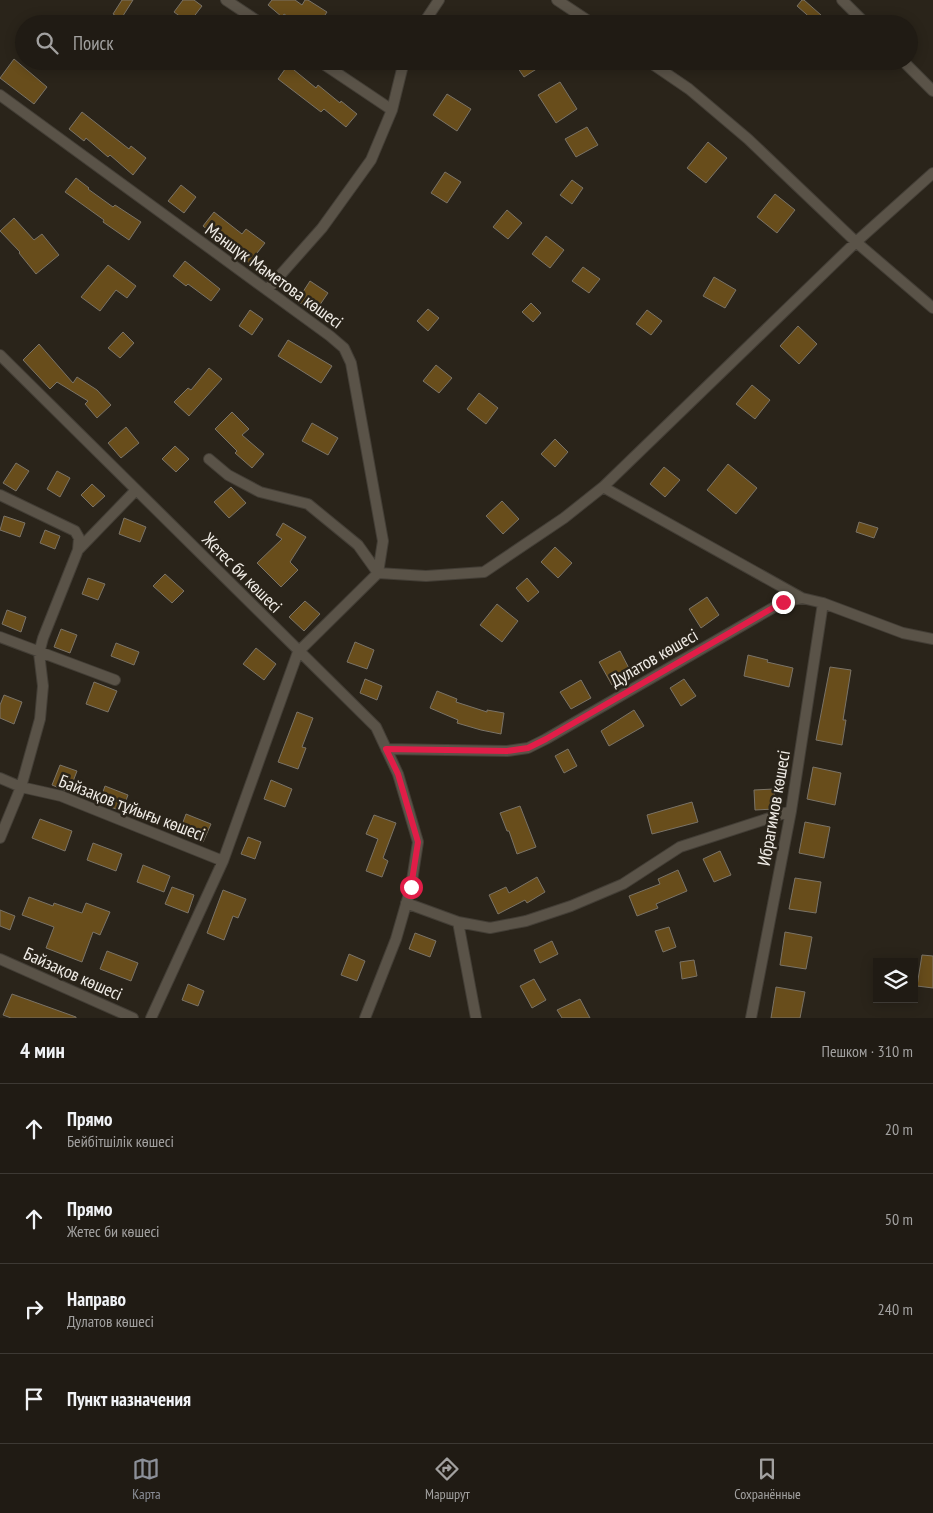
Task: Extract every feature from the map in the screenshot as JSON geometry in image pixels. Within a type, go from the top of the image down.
[{"type":"street","points":[[226,0],[248,15]]},
{"type":"street","points":[[429,15],[439,0]]},
{"type":"street","points":[[558,0],[580,15]]},
{"type":"street","points":[[842,0],[857,15]]},
{"type":"street","points":[[332,70],[392,110]]},
{"type":"street","points":[[267,290],[322,228],[371,160],[392,110],[402,70]]},
{"type":"street","points":[[661,70],[689,89],[748,139],[856,242],[933,308]]},
{"type":"street","points":[[912,70],[933,91]]},
{"type":"street","name":"Мәншүк Маметова көшесі","points":[[0,96],[344,348],[352,362],[383,540],[378,573]]},
{"type":"street","points":[[151,1018],[223,861],[298,652],[378,573],[426,576],[484,572],[564,518],[604,486],[856,242],[933,173]]},
{"type":"street","name":"Жетес би көшесі","points":[[0,355],[376,728],[398,774],[418,842],[411,887],[406,903]]},
{"type":"street","points":[[210,459],[228,475],[260,492],[308,504],[358,545],[378,573]]},
{"type":"street","points":[[604,486],[802,598]]},
{"type":"street","points":[[78,550],[136,490]]},
{"type":"street","points":[[0,495],[75,532],[79,538],[78,550],[43,638],[39,653],[42,686],[40,719],[21,787],[0,838]]},
{"type":"street","name":"Дулатов көшесі","points":[[386,749],[507,751],[528,748],[783,602],[802,598],[822,603],[903,633],[933,639]]},
{"type":"street","name":"Ибрагимов көшесі","points":[[751,1018],[791,811],[822,603]]},
{"type":"street","points":[[0,637],[115,680]]},
{"type":"street","name":"Байзақов тұйығы көшесі","points":[[0,778],[21,787],[61,796],[223,861]]},
{"type":"street","points":[[365,1018],[396,939],[406,903],[458,922],[490,928],[526,921],[571,906],[623,884],[680,847],[791,811]]},
{"type":"street","points":[[458,922],[476,1018]]},
{"type":"street","name":"Байзақов көшесі","points":[[0,959],[133,1018]]},
{"type":"building","points":[[122,0],[133,0],[124,15],[113,14]]},
{"type":"building","points":[[183,0],[194,0],[202,6],[195,15],[178,15],[174,12]]},
{"type":"building","points":[[272,0],[295,0],[302,5],[305,0],[308,0],[327,12],[325,15],[280,15],[268,5]]},
{"type":"building","points":[[804,0],[821,15],[807,15],[797,6]]},
{"type":"building","points":[[14,59],[15,70],[27,70],[47,87],[34,104],[0,78]]},
{"type":"building","points":[[284,70],[294,70],[316,88],[318,85],[357,114],[346,127],[324,109],[321,112],[278,79]]},
{"type":"building","points":[[519,70],[535,70],[524,77]]},
{"type":"building","points":[[560,82],[577,109],[556,123],[538,95]]},
{"type":"building","points":[[447,94],[471,109],[457,131],[433,115]]},
{"type":"building","points":[[82,112],[129,149],[131,146],[146,158],[133,175],[110,155],[108,157],[86,138],[84,141],[69,129]]},
{"type":"building","points":[[587,127],[598,145],[576,157],[565,139]]},
{"type":"building","points":[[708,142],[727,158],[706,183],[687,168]]},
{"type":"building","points":[[445,172],[461,182],[447,203],[431,193]]},
{"type":"building","points":[[76,178],[113,207],[115,205],[141,222],[129,240],[65,192]]},
{"type":"building","points":[[572,180],[583,188],[572,204],[560,195]]},
{"type":"building","points":[[181,185],[196,197],[184,213],[168,201]]},
{"type":"building","points":[[775,194],[795,210],[777,233],[757,217]]},
{"type":"building","points":[[507,210],[522,223],[508,239],[493,227]]},
{"type":"building","points":[[214,212],[242,234],[246,229],[265,243],[249,263],[203,226]]},
{"type":"building","points":[[14,218],[34,240],[42,234],[59,255],[36,274],[20,252],[0,231]]},
{"type":"building","points":[[546,236],[564,250],[550,268],[532,254]]},
{"type":"building","points":[[185,261],[220,289],[211,301],[188,284],[186,286],[173,276]]},
{"type":"building","points":[[108,265],[136,286],[127,298],[116,290],[100,311],[81,297]]},
{"type":"building","points":[[583,267],[600,279],[589,293],[572,281]]},
{"type":"building","points":[[714,277],[736,290],[725,308],[703,296]]},
{"type":"building","points":[[310,281],[328,293],[315,312],[297,301]]},
{"type":"building","points":[[531,303],[541,313],[533,322],[522,312]]},
{"type":"building","points":[[428,309],[439,318],[428,331],[417,321]]},
{"type":"building","points":[[250,310],[263,319],[252,335],[239,326]]},
{"type":"building","points":[[647,310],[662,321],[651,335],[636,324]]},
{"type":"building","points":[[798,326],[817,344],[799,364],[780,346]]},
{"type":"building","points":[[123,332],[134,343],[120,358],[108,348]]},
{"type":"building","points":[[288,340],[332,366],[321,383],[278,356]]},
{"type":"building","points":[[39,344],[73,383],[77,377],[97,390],[111,405],[97,418],[85,404],[88,401],[57,382],[50,389],[23,360]]},
{"type":"building","points":[[436,365],[452,378],[439,393],[423,381]]},
{"type":"building","points":[[209,368],[222,379],[189,416],[174,402],[188,388],[191,390]]},
{"type":"building","points":[[752,385],[770,400],[755,419],[736,404]]},
{"type":"building","points":[[479,393],[498,408],[486,424],[467,409]]},
{"type":"building","points":[[232,412],[249,429],[242,435],[264,454],[252,468],[235,453],[237,451],[215,429]]},
{"type":"building","points":[[312,423],[338,438],[328,455],[302,441]]},
{"type":"building","points":[[126,427],[139,443],[121,458],[108,443]]},
{"type":"building","points":[[555,439],[568,452],[555,467],[541,454]]},
{"type":"building","points":[[175,446],[189,459],[176,472],[162,459]]},
{"type":"building","points":[[16,463],[29,471],[16,491],[3,483]]},
{"type":"building","points":[[728,464],[757,488],[736,514],[707,490]]},
{"type":"building","points":[[664,467],[680,480],[665,497],[650,484]]},
{"type":"building","points":[[57,471],[70,478],[60,497],[47,489]]},
{"type":"building","points":[[92,484],[105,496],[93,507],[81,495]]},
{"type":"building","points":[[231,487],[246,503],[229,518],[214,502]]},
{"type":"building","points":[[502,501],[519,519],[503,534],[486,516]]},
{"type":"building","points":[[4,516],[25,523],[20,537],[0,530]]},
{"type":"building","points":[[124,518],[146,527],[140,542],[119,534]]},
{"type":"building","points":[[859,522],[878,528],[874,538],[856,532]]},
{"type":"building","points":[[283,523],[306,537],[290,562],[298,570],[281,587],[257,563],[282,539],[276,535]]},
{"type":"building","points":[[45,530],[60,536],[55,549],[40,543]]},
{"type":"building","points":[[555,547],[572,563],[558,578],[541,562]]},
{"type":"building","points":[[165,574],[184,591],[172,603],[153,586]]},
{"type":"building","points":[[88,578],[105,584],[98,600],[82,594]]},
{"type":"building","points":[[527,578],[539,592],[528,602],[516,588]]},
{"type":"building","points":[[707,597],[719,615],[701,628],[689,609]]},
{"type":"building","points":[[305,601],[320,614],[304,631],[289,617]]},
{"type":"building","points":[[497,604],[518,621],[502,642],[480,625]]},
{"type":"building","points":[[7,610],[26,617],[21,632],[2,624]]},
{"type":"building","points":[[61,629],[77,635],[70,653],[54,647]]},
{"type":"building","points":[[355,642],[374,650],[367,669],[347,662]]},
{"type":"building","points":[[116,643],[139,652],[134,665],[111,656]]},
{"type":"building","points":[[256,648],[276,664],[264,680],[243,664]]},
{"type":"building","points":[[620,651],[632,674],[612,685],[599,662]]},
{"type":"building","points":[[748,655],[793,668],[789,687],[744,676]]},
{"type":"building","points":[[830,667],[851,670],[843,720],[846,720],[842,745],[816,740]]},
{"type":"building","points":[[365,679],[382,686],[377,700],[360,693]]},
{"type":"building","points":[[684,679],[696,696],[681,706],[670,688]]},
{"type":"building","points":[[581,680],[591,698],[571,709],[560,692]]},
{"type":"building","points":[[94,682],[117,691],[108,712],[86,704]]},
{"type":"building","points":[[437,691],[457,699],[456,702],[487,712],[487,710],[504,713],[501,734],[457,723],[458,720],[430,708]]},
{"type":"building","points":[[4,695],[22,702],[14,724],[0,718],[0,705]]},
{"type":"building","points":[[634,710],[644,726],[609,746],[601,731]]},
{"type":"building","points":[[297,712],[313,718],[302,747],[306,748],[298,769],[278,762]]},
{"type":"building","points":[[568,749],[577,766],[564,773],[555,756]]},
{"type":"building","points":[[60,765],[77,771],[69,792],[52,785]]},
{"type":"building","points":[[813,767],[841,773],[835,805],[807,799]]},
{"type":"building","points":[[271,780],[292,789],[285,807],[264,799]]},
{"type":"building","points":[[105,786],[128,795],[122,811],[99,803]]},
{"type":"building","points":[[774,789],[775,809],[755,810],[754,790]]},
{"type":"building","points":[[692,802],[698,822],[652,834],[647,815]]},
{"type":"building","points":[[520,806],[536,847],[517,854],[500,813]]},
{"type":"building","points":[[186,814],[211,824],[203,842],[179,833]]},
{"type":"building","points":[[374,815],[396,823],[383,858],[388,861],[382,877],[366,871],[378,839],[366,834]]},
{"type":"building","points":[[40,819],[72,831],[65,851],[32,838]]},
{"type":"building","points":[[805,822],[830,827],[824,858],[799,853]]},
{"type":"building","points":[[248,837],[261,842],[255,859],[241,854]]},
{"type":"building","points":[[93,843],[122,854],[116,871],[87,860]]},
{"type":"building","points":[[720,851],[731,875],[714,882],[703,859]]},
{"type":"building","points":[[143,865],[170,876],[164,892],[137,882]]},
{"type":"building","points":[[678,870],[687,891],[656,904],[658,908],[637,916],[629,896],[660,884],[658,879]]},
{"type":"building","points":[[537,877],[545,892],[527,903],[525,900],[498,914],[489,895],[506,887],[509,893]]},
{"type":"building","points":[[795,878],[821,882],[816,913],[789,909]]},
{"type":"building","points":[[172,887],[194,895],[188,913],[165,904]]},
{"type":"building","points":[[223,890],[246,899],[238,918],[233,916],[224,940],[207,933]]},
{"type":"building","points":[[29,897],[53,906],[54,903],[82,913],[86,903],[110,912],[100,935],[93,932],[82,962],[46,948],[54,927],[22,915]]},
{"type":"building","points":[[0,910],[15,916],[10,930],[0,926]]},
{"type":"building","points":[[669,927],[676,947],[663,952],[655,931]]},
{"type":"building","points":[[785,932],[812,937],[806,969],[780,965]]},
{"type":"building","points":[[415,933],[436,941],[430,957],[409,949]]},
{"type":"building","points":[[552,941],[558,954],[540,963],[534,950]]},
{"type":"building","points":[[107,951],[138,963],[131,981],[100,969]]},
{"type":"building","points":[[349,954],[365,961],[357,981],[341,975]]},
{"type":"building","points":[[922,955],[933,956],[933,988],[918,986]]},
{"type":"building","points":[[694,960],[697,976],[682,979],[680,962]]},
{"type":"building","points":[[534,979],[546,1000],[532,1008],[520,986]]},
{"type":"building","points":[[188,984],[204,991],[198,1006],[182,1000]]},
{"type":"building","points":[[776,987],[805,992],[800,1018],[771,1018]]},
{"type":"building","points":[[12,994],[76,1018],[11,1018],[3,1015]]},
{"type":"building","points":[[580,999],[590,1018],[562,1018],[557,1010]]},
{"type":"route","points":[[411,887],[418,842],[398,774],[386,749],[507,751],[528,748],[783,602]]}]
